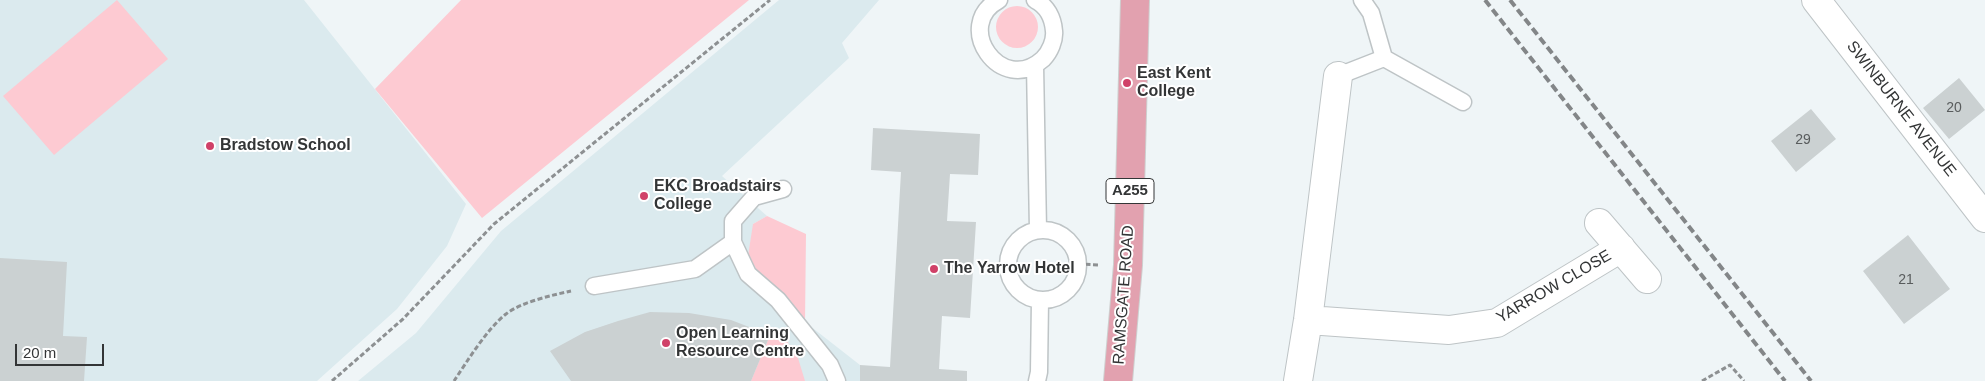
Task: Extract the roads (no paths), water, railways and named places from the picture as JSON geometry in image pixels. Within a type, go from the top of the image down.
[{"type":"main road","name":"RAMSGATE ROAD","points":[[1118,381],[1128,266],[1134,0]]},
{"type":"street","name":"SWINBURNE AVENUE","points":[[1816,0],[1985,218]]},
{"type":"street","points":[[1298,381],[1308,320],[1338,76]]},
{"type":"street","name":"YARROW CLOSE","points":[[1599,223],[1646,278]]},
{"type":"street","name":"YARROW CLOSE","points":[[1308,320],[1449,330],[1497,322],[1621,248]]},
{"type":"lane","points":[[999,0],[986,12],[981,24],[980,36],[983,47],[990,58],[1006,67],[1024,69],[1035,65],[1045,57],[1055,35],[1048,11],[1035,0]]},
{"type":"lane","points":[[1362,0],[1371,13],[1384,58],[1462,102]]},
{"type":"lane","points":[[1338,76],[1384,58]]},
{"type":"lane","points":[[1035,65],[1038,230]]},
{"type":"lane","points":[[783,189],[754,197],[733,221],[733,242],[748,274],[778,300],[830,365],[837,381]]},
{"type":"lane","points":[[1038,230],[1050,230],[1066,238],[1076,252],[1077,276],[1063,294],[1052,299],[1040,300],[1029,297],[1020,291],[1013,282],[1009,272],[1009,260],[1018,240],[1038,230]]},
{"type":"lane","points":[[594,286],[695,269],[733,242]]},
{"type":"lane","points":[[1036,381],[1039,372],[1040,300]]},
{"type":"railway","points":[[1485,0],[1785,381]]},
{"type":"railway","points":[[1510,0],[1811,381]]},
{"type":"place","name":"East Kent College","points":[[1127,83]]},
{"type":"place","name":"Bradstow School","points":[[210,146]]},
{"type":"place","name":"EKC Broadstairs College","points":[[644,196]]},
{"type":"place","name":"The Yarrow Hotel","points":[[934,269]]},
{"type":"place","name":"Open Learning Resource Centre","points":[[666,343]]}]
